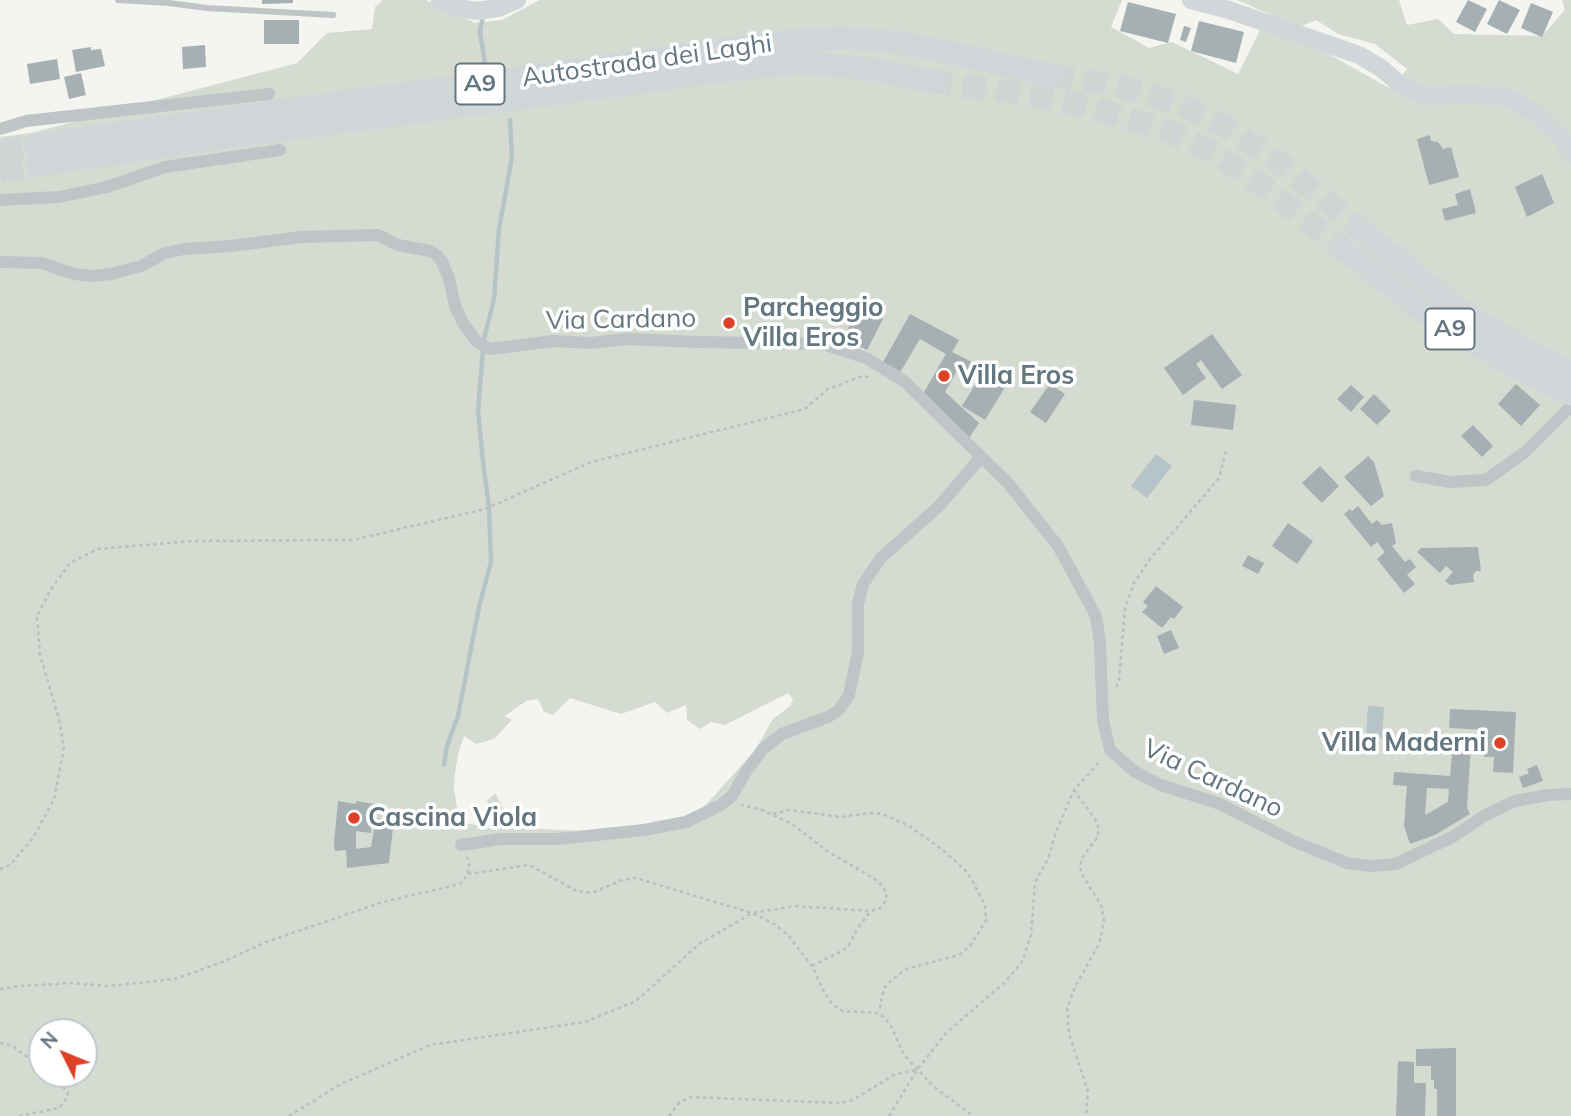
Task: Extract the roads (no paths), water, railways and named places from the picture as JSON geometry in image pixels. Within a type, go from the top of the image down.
[{"type":"highway","name":"Autostrada dei Laghi","points":[[36,155],[751,56],[803,40],[843,38],[895,42],[1050,75]]},
{"type":"highway","name":"Autostrada dei Laghi","points":[[751,56],[870,69],[929,81]]},
{"type":"highway","name":"A9","points":[[1359,228],[1455,306],[1531,353],[1570,391]]},
{"type":"highway","name":"A9","points":[[1342,248],[1449,329],[1523,371],[1570,391]]},
{"type":"main road","points":[[440,0],[453,7],[476,11],[498,8],[517,0]]},
{"type":"main road","points":[[1191,0],[1359,55],[1403,86],[1426,96],[1469,94],[1505,97],[1538,116],[1559,135],[1571,154]]},
{"type":"street","points":[[0,129],[26,121],[269,94]]},
{"type":"street","points":[[0,200],[60,197],[107,187],[165,167],[280,150]]},
{"type":"street","name":"Via Cardano","points":[[0,262],[42,263],[74,274],[102,275],[141,266],[165,253],[184,249],[302,237],[378,235],[398,245],[430,251],[438,256],[449,278],[455,306],[463,323],[476,341],[490,349],[552,341],[592,343],[626,339],[823,344],[866,359],[904,381],[1008,483],[1058,546],[1096,616],[1100,643],[1103,720],[1110,750],[1134,771],[1161,785],[1220,804],[1293,841],[1348,863],[1371,866],[1396,864],[1454,836],[1484,816],[1515,801],[1548,794],[1571,794]]},
{"type":"street","points":[[1416,476],[1450,482],[1486,480],[1524,453],[1570,391]]},
{"type":"street","points":[[461,845],[501,839],[558,839],[644,830],[686,822],[719,806],[732,796],[763,748],[782,734],[828,717],[839,710],[849,695],[858,652],[858,604],[863,584],[881,558],[939,506],[981,457]]},
{"type":"lane","points":[[118,0],[333,15]]},
{"type":"waterway","points":[[483,15],[480,32],[485,63]]},
{"type":"waterway","points":[[444,765],[447,746],[458,716],[479,607],[491,562],[489,507],[478,410],[484,339],[494,299],[499,229],[512,157],[510,120]]},
{"type":"tunnel","points":[[1050,75],[1124,87],[1180,104],[1225,127],[1278,162],[1359,228]]},
{"type":"tunnel","points":[[929,81],[1046,97],[1118,115],[1175,134],[1218,155],[1262,185],[1342,248]]},
{"type":"tunnel","points":[[0,152],[35,145]]},
{"type":"tunnel","points":[[0,172],[37,165]]},
{"type":"place","name":"Parcheggio Villa Eros","points":[[729,323]]},
{"type":"place","name":"Villa Eros","points":[[944,376]]},
{"type":"place","name":"Villa Maderni","points":[[1500,743]]},
{"type":"place","name":"Cascina Viola","points":[[354,818]]}]
